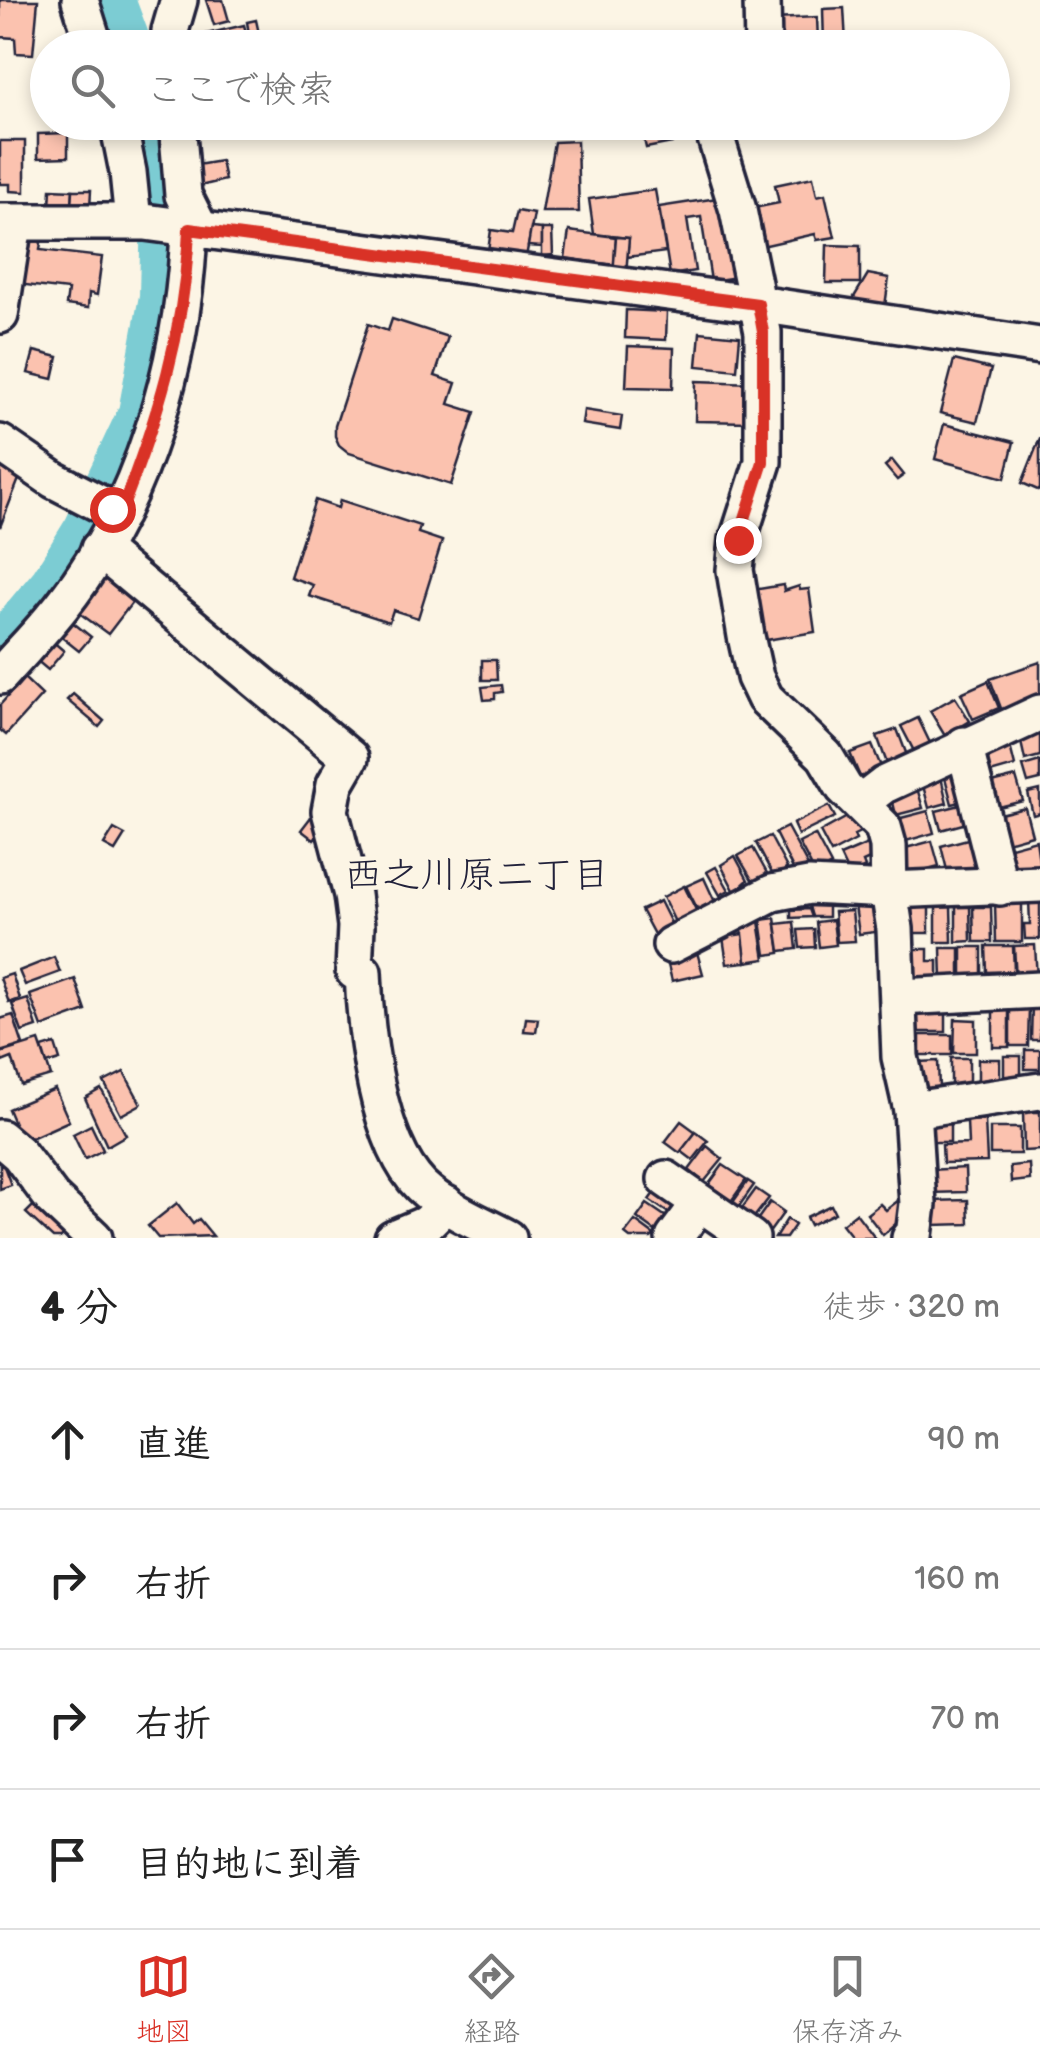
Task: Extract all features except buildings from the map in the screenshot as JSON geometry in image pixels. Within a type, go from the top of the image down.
[{"type":"street","points":[[80,0],[89,30]]},
{"type":"street","points":[[170,30],[179,0]]},
{"type":"street","points":[[762,0],[763,30]]},
{"type":"street","points":[[122,140],[139,221]]},
{"type":"street","points":[[0,676],[62,606],[99,550],[105,506],[156,421],[176,350],[195,230],[183,195],[178,140]]},
{"type":"street","points":[[717,140],[738,210],[763,332],[763,462],[738,540],[735,570],[755,677],[765,698],[825,756],[844,788],[883,827],[888,845],[900,997],[900,1057],[912,1110],[918,1204],[913,1237]]},
{"type":"street","points":[[0,315],[7,223],[139,221],[1040,346]]},
{"type":"street","points":[[0,443],[105,506]]},
{"type":"street","points":[[99,550],[350,758],[330,797],[330,812],[352,896],[356,926],[354,971],[363,972],[368,1047],[392,1138],[421,1186],[508,1238]]},
{"type":"street","points":[[862,802],[884,784],[1040,713]]},
{"type":"street","points":[[964,745],[1000,887]]},
{"type":"street","points":[[671,945],[772,893],[809,886],[889,890],[1040,884]]},
{"type":"street","points":[[900,997],[1040,990]]},
{"type":"street","points":[[912,1110],[1040,1091]]},
{"type":"street","points":[[0,1138],[19,1154],[52,1198],[94,1238]]},
{"type":"street","points":[[666,1180],[750,1238]]},
{"type":"street","points":[[674,1238],[700,1203]]},
{"type":"street","points":[[393,1238],[426,1224],[446,1204]]},
{"type":"waterway","points":[[114,0],[125,30]]},
{"type":"waterway","points":[[0,644],[51,583],[85,528],[139,413],[160,297],[162,205],[152,140]]},
{"type":"district","name":"西之川原二丁目","points":[[477,875]]},
{"type":"route","points":[[112,509],[120,514],[156,421],[176,350],[189,229],[758,304],[763,332],[763,462],[738,540]]}]
